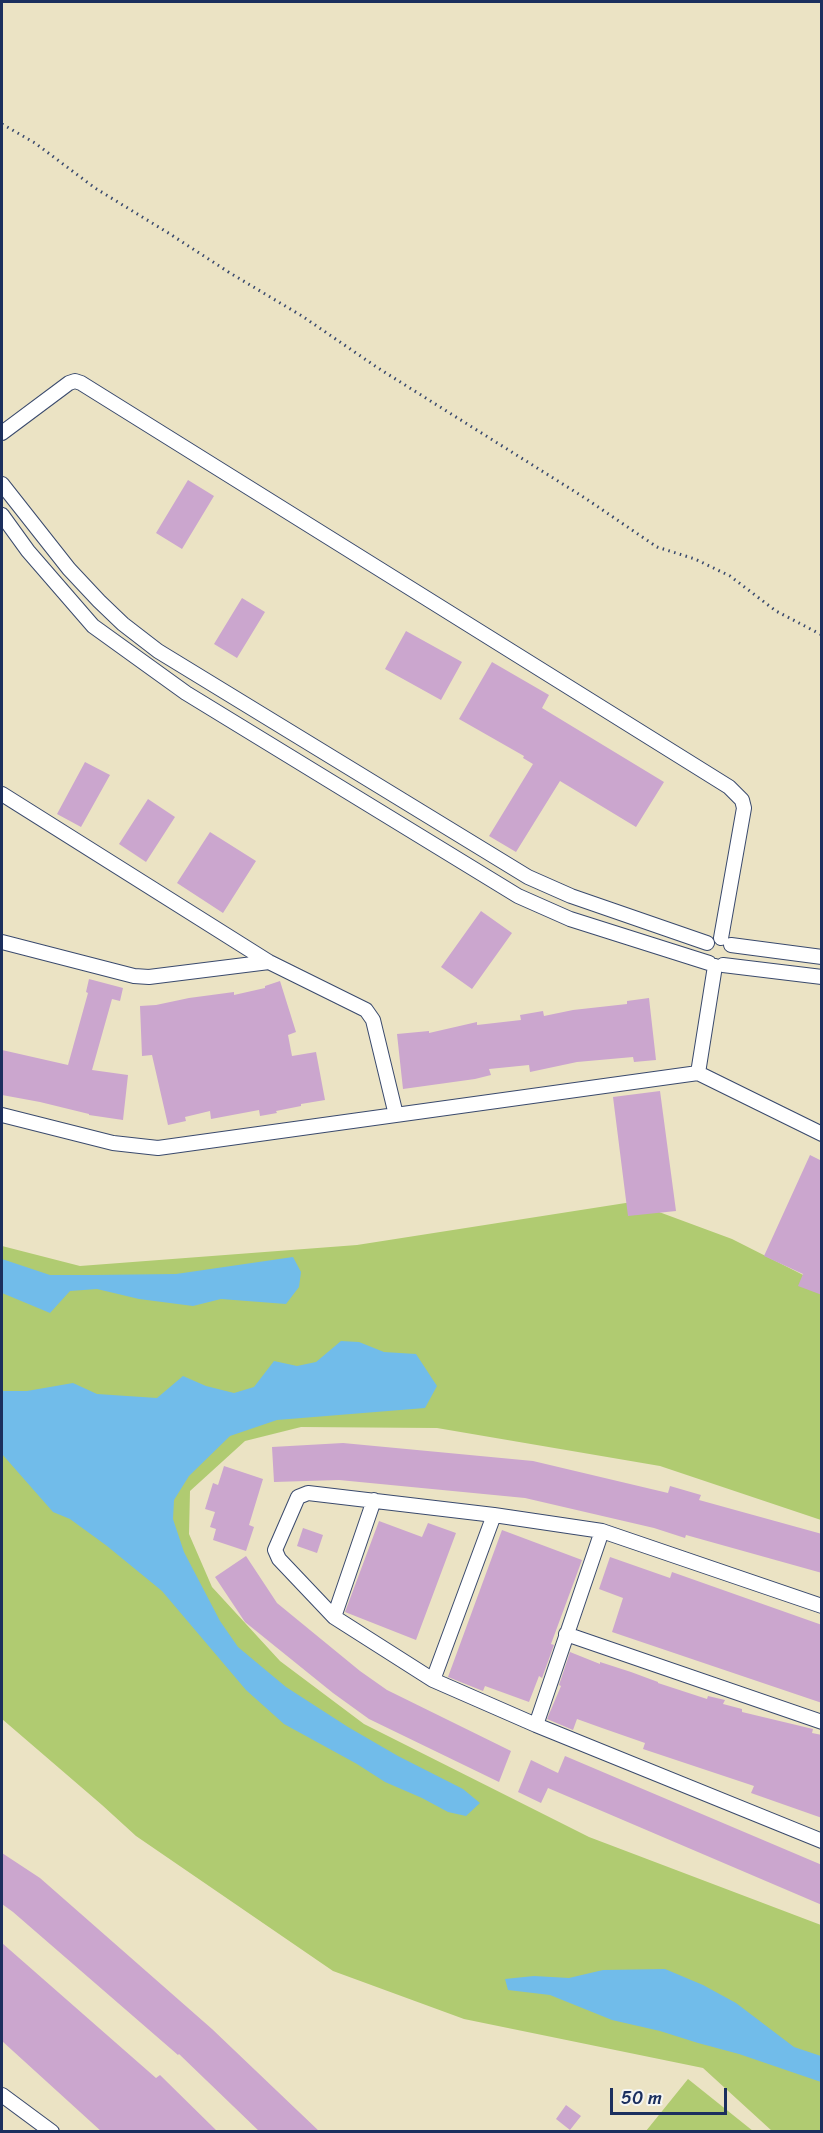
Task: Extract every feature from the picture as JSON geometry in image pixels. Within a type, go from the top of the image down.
[{"type":"street","points":[[2,433],[69,383],[75,381],[81,383],[729,787],[742,800],[744,808],[726,942],[732,950],[730,959],[716,965]]},
{"type":"street","points":[[2,484],[69,569],[123,624],[158,651],[528,876],[571,896],[707,944]]},
{"type":"street","points":[[2,515],[28,551],[93,626],[186,693],[518,896],[570,919],[716,965],[822,977]]},
{"type":"street","points":[[319,774],[330,756]]},
{"type":"street","points":[[2,794],[269,962],[366,1010],[373,1020],[396,1114]]},
{"type":"street","points":[[716,965],[704,952],[707,944],[713,939],[822,957]]},
{"type":"street","points":[[2,942],[134,976],[149,977],[269,962]]},
{"type":"street","points":[[698,1073],[716,965]]},
{"type":"street","points":[[2,1115],[112,1143],[158,1148],[698,1073],[822,1134]]},
{"type":"street","points":[[822,1606],[602,1531],[494,1515],[308,1493],[298,1497],[275,1550],[279,1559],[334,1617],[433,1680],[536,1725],[822,1842]]},
{"type":"street","points":[[334,1617],[374,1500]]},
{"type":"street","points":[[433,1680],[494,1515]]},
{"type":"street","points":[[536,1725],[602,1531]]},
{"type":"street","points":[[566,1634],[822,1722]]},
{"type":"street","points":[[2,2095],[52,2132]]},
{"type":"path","points":[[2,124],[35,143],[95,188],[302,316],[378,368],[585,498],[657,547],[696,559],[730,576],[776,611],[822,635]]},
{"type":"green space","points":[[632,1202],[732,1239],[821,1284],[821,1520],[660,1466],[437,1428],[301,1427],[245,1441],[190,1491],[189,1534],[212,1587],[280,1661],[364,1724],[589,1837],[821,1925],[821,2131],[772,2131],[703,2068],[464,2019],[333,1971],[136,1836],[2,1719],[2,1246],[80,1266],[357,1245]]},
{"type":"green space","points":[[688,2079],[753,2131],[646,2131]]},
{"type":"water","points":[[293,1257],[301,1272],[299,1287],[286,1304],[221,1299],[193,1306],[139,1299],[97,1289],[70,1291],[50,1313],[2,1293],[2,1259],[50,1275],[94,1275],[176,1274]]},
{"type":"water","points":[[341,1341],[359,1342],[384,1352],[416,1354],[437,1386],[425,1408],[277,1420],[230,1436],[189,1476],[174,1500],[173,1519],[184,1552],[220,1621],[238,1647],[286,1687],[348,1727],[463,1789],[480,1803],[466,1816],[448,1812],[385,1782],[284,1724],[246,1690],[162,1591],[70,1519],[53,1512],[2,1454],[2,1391],[27,1391],[73,1383],[97,1394],[157,1398],[183,1376],[206,1386],[234,1393],[254,1387],[274,1361],[297,1366],[316,1362]]},
{"type":"water","points":[[665,1969],[703,1985],[736,2003],[794,2047],[821,2056],[821,2082],[739,2054],[612,2020],[550,1995],[508,1990],[505,1979],[534,1976],[569,1978],[603,1970]]},
{"type":"building","points":[[188,480],[214,496],[182,549],[156,533]]},
{"type":"building","points":[[242,598],[265,612],[237,658],[214,644]]},
{"type":"building","points":[[406,631],[462,662],[441,700],[385,669]]},
{"type":"building","points":[[492,662],[549,695],[542,708],[664,782],[636,827],[560,781],[516,852],[489,836],[533,764],[523,758],[524,756],[459,719]]},
{"type":"building","points":[[85,762],[110,775],[81,827],[57,814]]},
{"type":"building","points":[[148,799],[175,817],[146,862],[119,844]]},
{"type":"building","points":[[210,832],[256,861],[223,913],[177,883]]},
{"type":"building","points":[[481,911],[512,933],[472,989],[441,967]]},
{"type":"building","points":[[89,979],[123,988],[120,1001],[112,999],[92,1070],[128,1075],[123,1120],[89,1115],[2,1095],[2,1050],[68,1065],[88,993],[86,992]]},
{"type":"building","points":[[280,981],[296,1032],[288,1035],[292,1056],[316,1052],[325,1100],[301,1104],[301,1106],[260,1116],[259,1110],[211,1119],[210,1111],[185,1117],[186,1121],[168,1125],[152,1055],[142,1056],[140,1006],[234,992],[234,995],[265,988],[265,986]]},
{"type":"building","points":[[649,998],[656,1060],[634,1062],[633,1057],[577,1062],[530,1072],[529,1065],[489,1069],[491,1075],[475,1079],[403,1089],[397,1034],[429,1031],[429,1033],[477,1022],[477,1025],[521,1020],[520,1015],[543,1011],[544,1016],[627,1004],[627,1001]]},
{"type":"building","points":[[660,1091],[676,1211],[628,1216],[613,1097]]},
{"type":"building","points":[[810,1155],[822,1161],[822,1295],[798,1286],[803,1274],[764,1256]]},
{"type":"building","points":[[343,1443],[533,1461],[668,1493],[670,1486],[701,1495],[699,1500],[822,1534],[822,1573],[686,1535],[685,1538],[654,1528],[525,1498],[339,1480],[274,1482],[272,1447]]},
{"type":"building","points":[[224,1466],[263,1479],[249,1525],[254,1527],[246,1551],[213,1540],[216,1529],[210,1527],[215,1512],[205,1509],[213,1483],[218,1485]]},
{"type":"building","points":[[379,1521],[422,1537],[428,1523],[456,1533],[416,1640],[345,1612]]},
{"type":"building","points":[[303,1528],[323,1535],[317,1553],[297,1546]]},
{"type":"building","points":[[502,1530],[582,1560],[551,1644],[554,1645],[542,1678],[539,1676],[529,1702],[485,1686],[483,1691],[448,1677]]},
{"type":"building","points":[[246,1556],[277,1603],[360,1671],[387,1690],[511,1751],[499,1782],[369,1719],[245,1622],[215,1577]]},
{"type":"building","points":[[610,1557],[670,1578],[672,1572],[822,1625],[822,1703],[612,1632],[623,1598],[599,1589]]},
{"type":"building","points":[[570,1652],[707,1699],[708,1696],[725,1700],[723,1704],[742,1709],[742,1712],[813,1729],[812,1733],[822,1735],[822,1818],[751,1793],[754,1786],[643,1749],[645,1743],[577,1719],[573,1730],[547,1719],[561,1686],[559,1685]]},
{"type":"building","points":[[565,1756],[822,1865],[822,1905],[548,1788],[541,1803],[518,1792],[531,1760],[558,1773]]},
{"type":"building","points":[[2,1853],[40,1878],[212,2029],[320,2132],[260,2132],[179,2054],[2,1904]]},
{"type":"building","points":[[2,1943],[156,2078],[160,2075],[218,2132],[102,2132],[2,2041]]},
{"type":"building","points":[[566,2105],[581,2116],[570,2130],[556,2119]]}]
